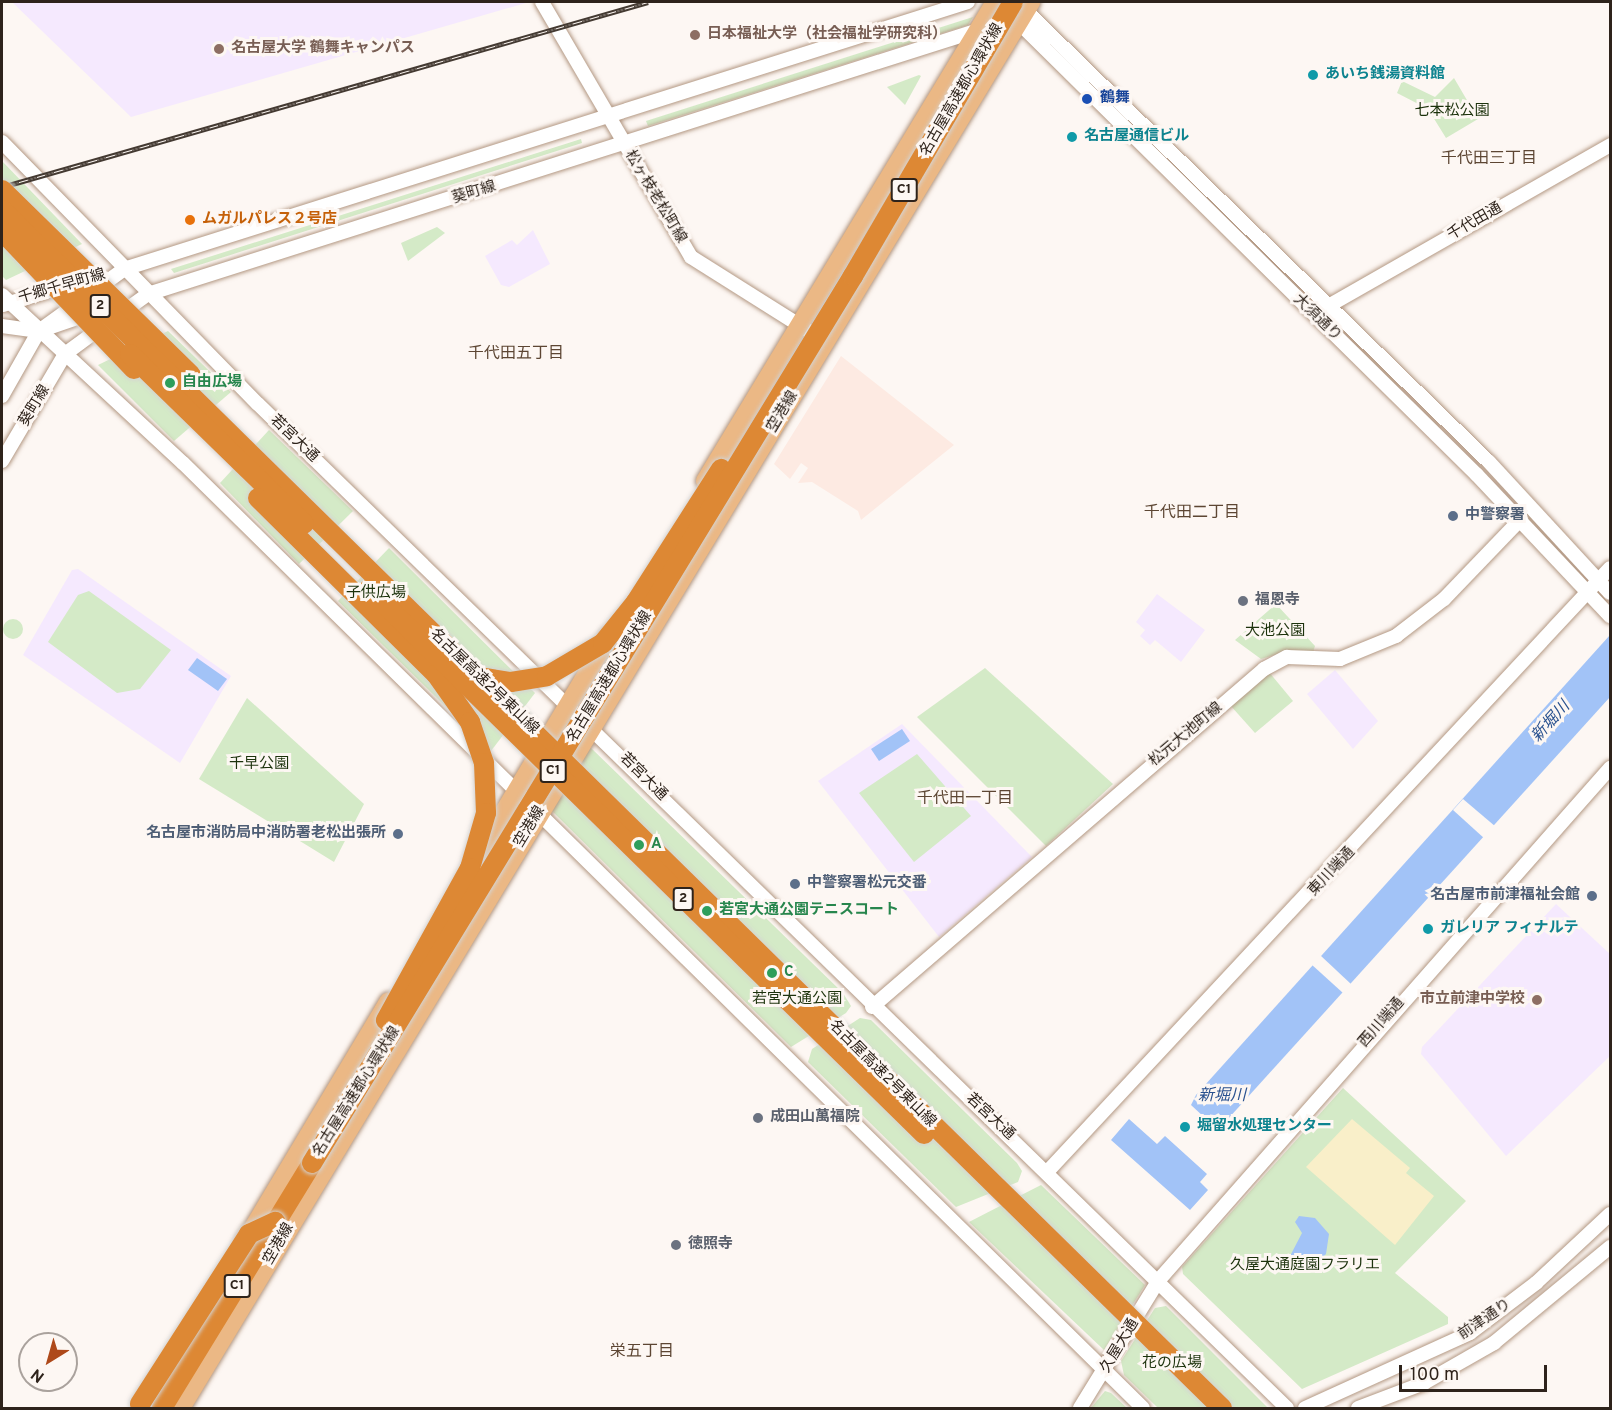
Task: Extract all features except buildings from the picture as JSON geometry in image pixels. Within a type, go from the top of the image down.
[{"type":"highway","name":"名古屋高速都心環状線","points":[[162,1408],[1021,3]]},
{"type":"highway","points":[[2,190],[257,441],[407,621],[453,664],[489,680],[547,676],[603,643],[636,602],[748,428],[792,377]]},
{"type":"highway","name":"名古屋高速2号東山線","points":[[2,210],[1222,1408]]},
{"type":"highway","points":[[2,233],[161,391],[436,675],[470,722],[484,763],[486,813],[470,868],[327,1123],[312,1163]]},
{"type":"highway","name":"名古屋高速2号東山線","points":[[2,233],[161,391],[1205,1408]]},
{"type":"highway","points":[[138,1408],[249,1234],[275,1222]]},
{"type":"main road","name":"空港線","points":[[148,1408],[212,1297],[517,794],[568,703],[995,2]]},
{"type":"main road","name":"空港線","points":[[181,1408],[591,726],[1017,26],[1021,3]]},
{"type":"main road","points":[[129,1408],[196,1303],[212,1297]]},
{"type":"street","name":"葵町線","points":[[2,396],[39,331],[124,269],[609,120],[968,2]]},
{"type":"street","points":[[1006,2],[1017,26]]},
{"type":"street","name":"大須通り","points":[[1021,3],[1334,302],[1489,462],[1611,593]]},
{"type":"street","name":"松ヶ枝老松町線","points":[[543,4],[691,257],[782,316],[826,339]]},
{"type":"street","name":"葵町線","points":[[2,461],[64,354],[148,294],[624,145],[979,30],[1017,26]]},
{"type":"street","name":"大須通り","points":[[1017,26],[1521,519],[1611,616]]},
{"type":"street","name":"若宮大通","points":[[2,142],[148,294],[568,703],[872,1007],[1048,1171],[1287,1408]]},
{"type":"street","name":"千代田通","points":[[1315,316],[1334,302],[1611,145]]},
{"type":"street","name":"千郷千早町線","points":[[4,301],[124,269]]},
{"type":"street","name":"千郷千早町線","points":[[2,326],[39,331],[148,294]]},
{"type":"street","points":[[4,301],[183,463],[1143,1408]]},
{"type":"street","name":"松元大池町線","points":[[872,1007],[1264,669],[1287,657],[1340,659],[1396,636],[1444,599],[1521,519]]},
{"type":"street","name":"東川端通","points":[[1048,1171],[1611,568]]},
{"type":"street","name":"西川端通","points":[[1158,1281],[1611,768]]},
{"type":"street","name":"前津通り","points":[[1305,1408],[1470,1333],[1536,1283],[1611,1214]]},
{"type":"street","name":"前津通り","points":[[1358,1408],[1424,1383],[1494,1343],[1611,1247]]},
{"type":"street","name":"久屋大通","points":[[1080,1408],[1105,1371],[1158,1281]]},
{"type":"shaded area","name":"名古屋大学 鶴舞キャンパス","points":[[12,2],[525,2],[526,3],[131,117]]},
{"type":"shaded area","points":[[533,230],[550,264],[509,287],[501,285],[485,256],[512,240],[517,245]]},
{"type":"shaded area","points":[[841,356],[954,445],[861,520],[858,511],[812,482],[798,483],[808,468],[801,463],[790,479],[774,464]]},
{"type":"shaded area","points":[[78,569],[231,676],[180,763],[23,655],[72,570]]},
{"type":"shaded area","points":[[1157,594],[1205,630],[1181,662],[1155,640],[1150,645],[1140,636],[1145,630],[1136,622]]},
{"type":"shaded area","points":[[1335,670],[1378,721],[1353,749],[1307,694]]},
{"type":"shaded area","points":[[902,724],[1032,857],[939,937],[818,781]]},
{"type":"shaded area","name":"市立前津中学校","points":[[1556,904],[1610,954],[1610,1056],[1506,1156],[1421,1054],[1422,1047]]},
{"type":"green space","points":[[973,17],[968,25],[648,126],[646,121]]},
{"type":"green space","points":[[919,75],[921,76],[905,105],[887,87]]},
{"type":"green space","name":"七本松公園","points":[[1454,78],[1478,119],[1446,138],[1428,109],[1397,93],[1402,81],[1435,97]]},
{"type":"green space","points":[[581,139],[582,143],[174,273],[171,269]]},
{"type":"green space","points":[[2,161],[82,244],[6,280],[2,276]]},
{"type":"green space","points":[[437,227],[445,233],[408,261],[401,243]]},
{"type":"green space","points":[[168,331],[231,392],[174,441],[98,365]]},
{"type":"green space","points":[[269,430],[353,511],[299,564],[220,483]]},
{"type":"green space","name":"子供広場","points":[[389,548],[535,693],[491,751],[338,601]]},
{"type":"green space","points":[[89,591],[171,650],[140,689],[117,693],[48,642],[78,595]]},
{"type":"green space","name":"大池公園","points":[[1276,604],[1315,646],[1313,652],[1288,651],[1261,659],[1235,640]]},
{"type":"green space","points":[[13,619],[20,622],[23,629],[20,636],[13,639],[6,636],[3,629],[6,622]]},
{"type":"green space","points":[[985,668],[1113,784],[1046,846],[917,717]]},
{"type":"green space","points":[[1269,672],[1293,701],[1255,733],[1230,705]]},
{"type":"green space","name":"千早公園","points":[[247,698],[364,804],[334,862],[199,779]]},
{"type":"green space","name":"若宮大通公園","points":[[589,746],[843,993],[851,1006],[846,1013],[791,1047],[551,810]]},
{"type":"green space","points":[[917,754],[971,816],[914,862],[859,793]]},
{"type":"green space","name":"若宮大通公園","points":[[860,1018],[871,1020],[1017,1163],[1022,1171],[1018,1182],[956,1207],[808,1062],[812,1049]]},
{"type":"green space","name":"久屋大通庭園フラリエ","points":[[1343,1088],[1466,1201],[1395,1273],[1448,1317],[1448,1324],[1302,1389],[1183,1274],[1182,1267]]},
{"type":"green space","points":[[1041,1185],[1145,1285],[1104,1350],[969,1222]]},
{"type":"green space","name":"花の広場","points":[[1166,1306],[1268,1408],[1158,1408],[1124,1375],[1121,1361],[1155,1308]]},
{"type":"green space","points":[[1105,1391],[1111,1393],[1127,1408],[1091,1408]]},
{"type":"sand","points":[[1352,1119],[1410,1168],[1406,1173],[1434,1196],[1395,1245],[1306,1167]]},
{"type":"water","name":"新堀川","points":[[1610,635],[1610,697],[1218,1130],[1191,1105],[1196,1095]]},
{"type":"water","points":[[197,658],[227,679],[218,691],[188,670]]},
{"type":"water","points":[[902,729],[910,741],[879,761],[871,749]]},
{"type":"water","points":[[1129,1119],[1157,1144],[1165,1136],[1207,1174],[1200,1182],[1208,1190],[1190,1210],[1111,1140]]},
{"type":"water","points":[[1299,1216],[1315,1218],[1329,1234],[1326,1254],[1313,1266],[1289,1258],[1302,1233],[1295,1222]]},
{"type":"pier","points":[[1463,799],[1496,827],[1485,839],[1453,810]]},
{"type":"pier","points":[[1320,955],[1352,985],[1343,993],[1311,964]]},
{"type":"railway","points":[[2,187],[648,2]]},
{"type":"place","name":"日本福祉大学（社会福祉学研究科）","points":[[695,35]]},
{"type":"place","name":"名古屋大学 鶴舞キャンパス","points":[[219,49]]},
{"type":"place","name":"あいち銭湯資料館","points":[[1313,75]]},
{"type":"place","name":"鶴舞","points":[[1087,99]]},
{"type":"place","name":"名古屋通信ビル","points":[[1072,137]]},
{"type":"place","name":"ムガルパレス２号店","points":[[190,220]]},
{"type":"place","name":"自由広場","points":[[170,383]]},
{"type":"place","name":"中警察署","points":[[1453,516]]},
{"type":"place","name":"福恩寺","points":[[1243,601]]},
{"type":"place","name":"名古屋市消防局中消防署老松出張所","points":[[398,834]]},
{"type":"place","name":"A","points":[[639,845]]},
{"type":"place","name":"中警察署松元交番","points":[[795,884]]},
{"type":"place","name":"名古屋市前津福祉会館","points":[[1592,896]]},
{"type":"place","name":"若宮大通公園テニスコート","points":[[707,911]]},
{"type":"place","name":"ガレリア フィナルテ","points":[[1428,929]]},
{"type":"place","name":"C","points":[[772,973]]},
{"type":"place","name":"市立前津中学校","points":[[1537,1000]]},
{"type":"place","name":"成田山萬福院","points":[[758,1118]]},
{"type":"place","name":"堀留水処理センター","points":[[1185,1127]]},
{"type":"place","name":"徳照寺","points":[[676,1245]]},
{"type":"district","name":"千代田三丁目","points":[[1489,159]]},
{"type":"district","name":"千代田五丁目","points":[[516,354]]},
{"type":"district","name":"千代田二丁目","points":[[1192,513]]},
{"type":"district","name":"千代田一丁目","points":[[965,799]]},
{"type":"district","name":"栄五丁目","points":[[642,1352]]}]
